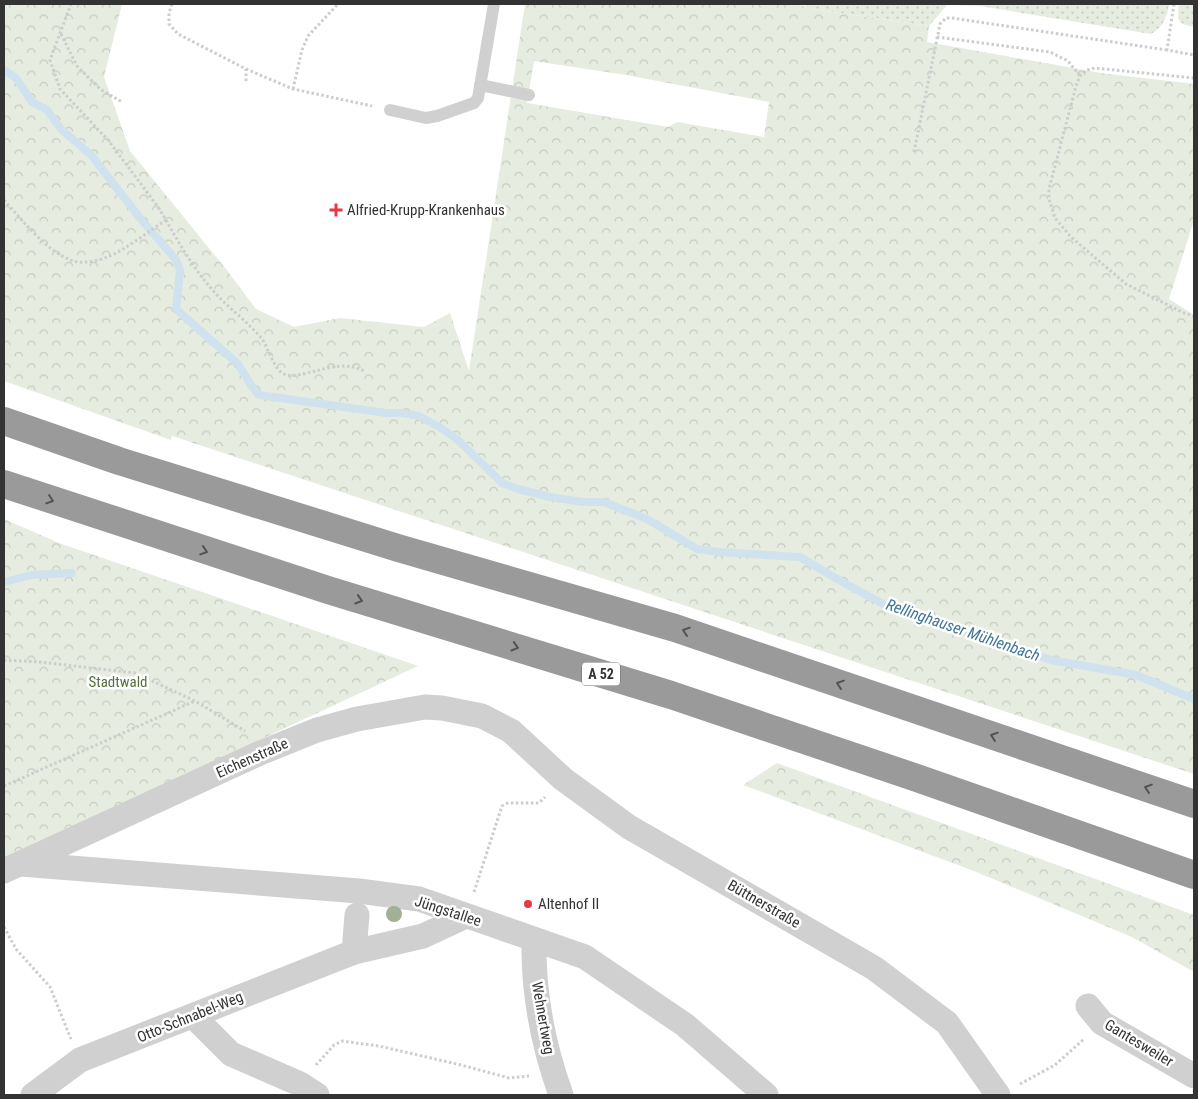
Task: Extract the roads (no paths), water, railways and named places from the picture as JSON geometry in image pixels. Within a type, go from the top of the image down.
[{"type":"highway","points":[[4,421],[119,461],[398,548],[676,628],[1194,804]]},
{"type":"highway","name":"A 52","points":[[4,484],[328,590],[671,695],[914,776],[1194,875]]},
{"type":"street","name":"Eichenstraße","points":[[11,867],[260,753],[317,730],[357,719],[425,707],[442,708],[482,716],[512,731]]},
{"type":"street","name":"Büttnerstraße","points":[[512,731],[563,779],[629,827],[874,968],[947,1023],[1007,1091]]},
{"type":"street","name":"Jüngstallee","points":[[11,867],[359,891],[419,900],[585,956],[685,1025],[766,1095]]},
{"type":"street","points":[[354,952],[357,915]]},
{"type":"street","name":"Otto-Schnabel-Weg","points":[[47,1091],[80,1060],[354,952],[423,936],[466,916]]},
{"type":"street","name":"Wehnertweg","points":[[534,940],[534,967],[540,1021],[557,1085]]},
{"type":"street","name":"Gantesweiler","points":[[1095,1014],[1194,1076]]},
{"type":"street","points":[[193,1016],[231,1054],[308,1090]]},
{"type":"lane","points":[[390,110],[426,118],[474,103],[478,98],[494,4]]},
{"type":"lane","points":[[480,85],[529,95]]},
{"type":"waterway","name":"Rellinghauser Mühlenbach","points":[[4,70],[16,78],[32,102],[47,110],[61,129],[91,155],[140,218],[176,260],[180,270],[176,309],[238,364],[259,395],[419,416],[458,440],[502,483],[518,489],[550,497],[583,502],[604,502],[647,519],[697,549],[800,557],[889,607],[1051,660],[1136,675],[1194,699]]},
{"type":"waterway","name":"Rellinghauser Mühlenbach","points":[[4,582],[31,575],[72,573]]},
{"type":"place","name":"Alfried-Krupp-Krankenhaus","points":[[336,210]]},
{"type":"place","name":"Altenhof II","points":[[528,904]]},
{"type":"park label","name":"Stadtwald","points":[[118,682]]}]
